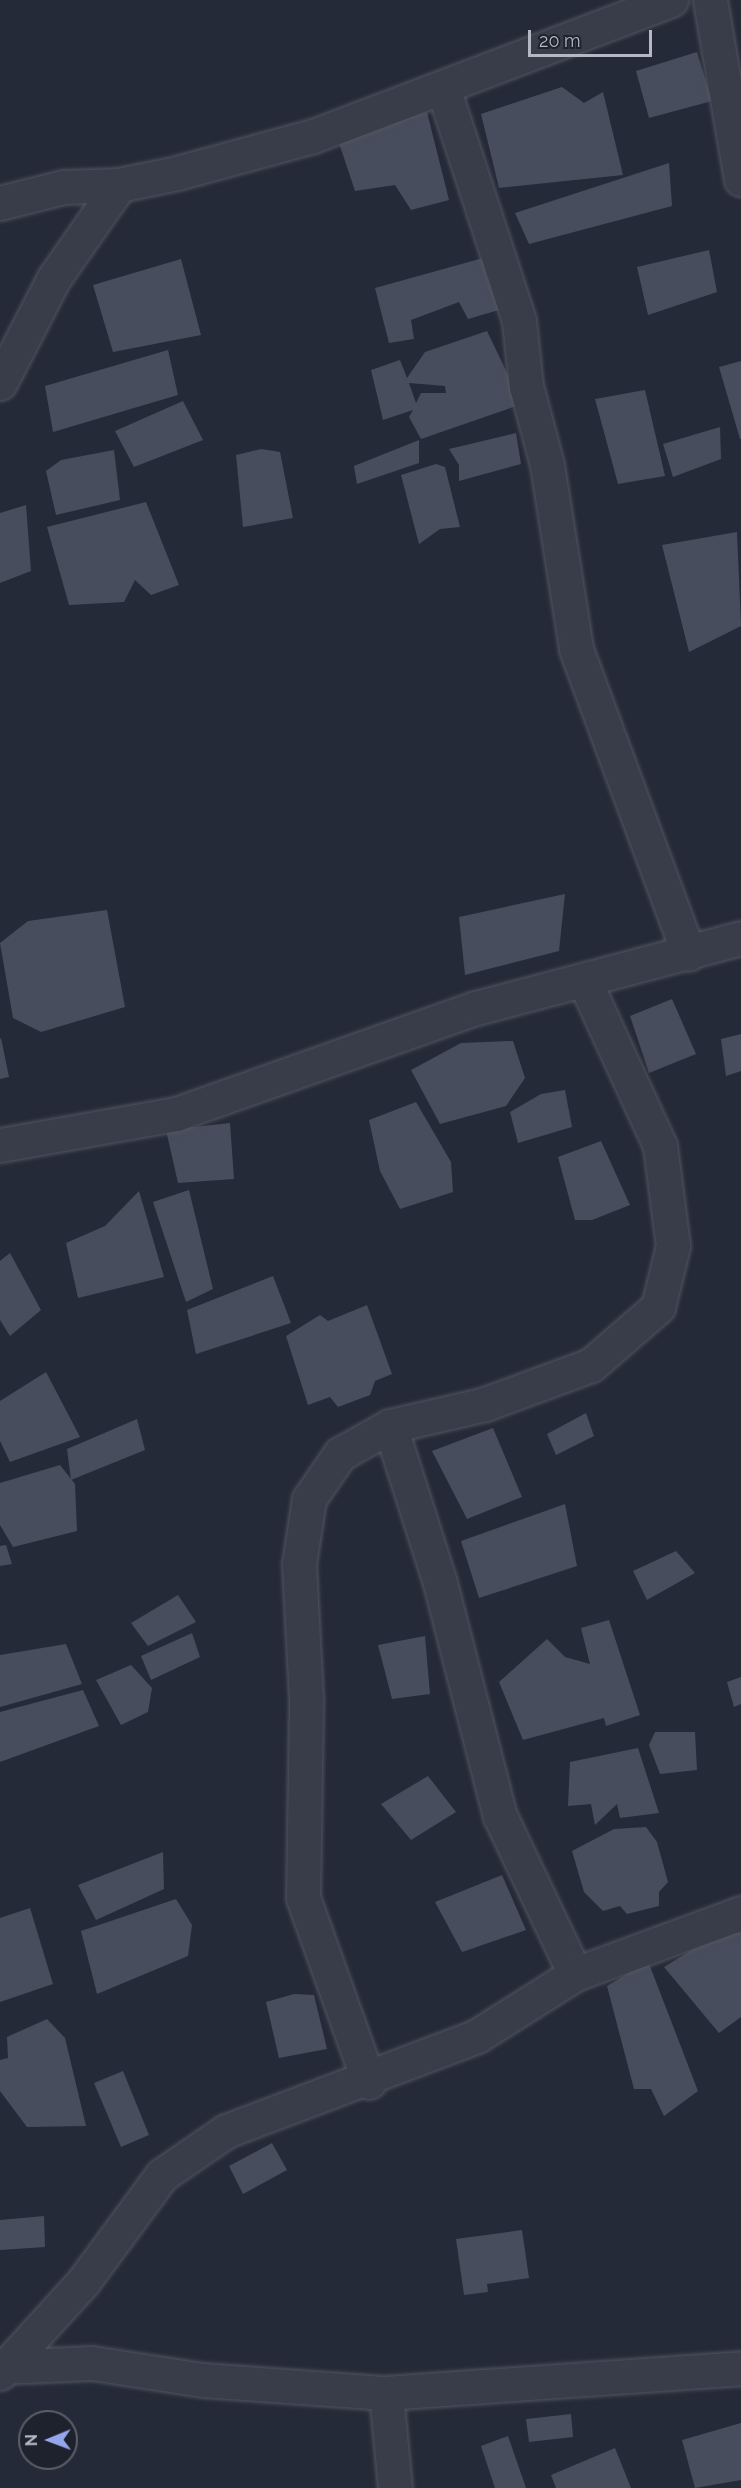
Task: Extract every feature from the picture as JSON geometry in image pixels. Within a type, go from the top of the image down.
[{"type":"street","points":[[0,203],[63,187],[119,185],[313,136],[671,0]]},
{"type":"street","points":[[710,0],[741,179]]},
{"type":"street","points":[[443,88],[519,321],[525,386],[547,465],[576,649],[689,954]]},
{"type":"street","points":[[0,383],[54,278],[119,185]]},
{"type":"street","points":[[0,1145],[176,1114],[476,1008],[689,954],[741,938]]},
{"type":"street","points":[[369,2082],[303,1898],[306,1698],[299,1564],[309,1499],[340,1454],[390,1426],[485,1404],[591,1365],[658,1307],[673,1246],[660,1146],[584,980]]},
{"type":"street","points":[[390,1426],[440,1583],[500,1816],[575,1974]]},
{"type":"street","points":[[3,2369],[83,2282],[162,2175],[226,2131],[369,2082],[477,2036],[575,1974],[741,1913]]},
{"type":"street","points":[[3,2369],[92,2363],[202,2380],[387,2393],[741,2368]]},
{"type":"street","points":[[387,2393],[395,2488]]},
{"type":"building","points":[[697,52],[712,101],[649,118],[636,71]]},
{"type":"building","points":[[562,87],[584,103],[603,92],[623,175],[499,188],[481,114]]},
{"type":"building","points":[[427,112],[449,200],[411,210],[395,185],[355,191],[338,140]]},
{"type":"building","points":[[669,163],[672,206],[529,244],[515,213]]},
{"type":"building","points":[[709,250],[717,292],[648,315],[637,267]]},
{"type":"building","points":[[483,258],[506,308],[468,319],[459,302],[411,320],[414,339],[389,343],[375,288]]},
{"type":"building","points":[[181,259],[201,335],[113,352],[93,285]]},
{"type":"building","points":[[487,331],[522,404],[421,439],[409,417],[413,410],[383,420],[371,370],[400,360],[407,378],[425,352]],"holes":[[[409,383],[445,386],[446,393],[421,393],[416,403]]]},
{"type":"building","points":[[168,350],[178,395],[53,432],[45,386]]},
{"type":"building","points":[[741,361],[741,439],[740,439],[719,367]]},
{"type":"building","points":[[645,390],[665,476],[618,484],[595,399]]},
{"type":"building","points":[[183,401],[203,440],[134,467],[115,431]]},
{"type":"building","points":[[720,427],[721,459],[673,477],[663,444]]},
{"type":"building","points":[[516,433],[521,464],[459,481],[459,465],[449,449]]},
{"type":"building","points":[[419,440],[419,463],[357,484],[354,466]]},
{"type":"building","points":[[261,449],[280,452],[293,518],[243,527],[236,455]]},
{"type":"building","points":[[114,450],[120,500],[56,515],[46,471],[61,460]]},
{"type":"building","points":[[436,464],[445,467],[460,527],[440,529],[419,544],[401,475]]},
{"type":"building","points":[[146,502],[179,585],[151,595],[135,580],[124,602],[69,605],[47,527]]},
{"type":"building","points":[[26,505],[31,571],[0,583],[0,513]]},
{"type":"building","points":[[737,532],[741,626],[689,652],[662,545]]},
{"type":"building","points":[[565,894],[559,951],[465,975],[459,917]]},
{"type":"building","points":[[107,910],[125,1007],[41,1032],[13,1018],[0,943],[28,921]]},
{"type":"building","points":[[672,999],[696,1054],[649,1073],[630,1016]]},
{"type":"building","points":[[741,1034],[741,1071],[726,1076],[721,1039]]},
{"type":"building","points":[[0,1039],[9,1077],[0,1079]]},
{"type":"building","points":[[513,1041],[525,1078],[506,1106],[440,1124],[411,1070],[461,1043]]},
{"type":"building","points":[[565,1090],[572,1127],[518,1143],[510,1112],[541,1094]]},
{"type":"building","points":[[416,1102],[451,1162],[453,1192],[400,1209],[380,1171],[369,1120]]},
{"type":"building","points":[[230,1123],[234,1179],[178,1183],[166,1130]]},
{"type":"building","points":[[601,1141],[630,1205],[592,1220],[575,1220],[558,1157]]},
{"type":"building","points":[[189,1190],[213,1289],[186,1302],[153,1202]]},
{"type":"building","points":[[139,1191],[164,1277],[78,1298],[66,1243],[105,1226]]},
{"type":"building","points":[[10,1253],[41,1310],[10,1336],[0,1320],[0,1261]]},
{"type":"building","points":[[273,1276],[291,1323],[196,1354],[187,1310]]},
{"type":"building","points":[[367,1305],[392,1374],[375,1381],[370,1395],[338,1407],[330,1397],[308,1405],[286,1336],[320,1315],[328,1321]]},
{"type":"building","points":[[46,1372],[80,1437],[10,1462],[0,1441],[0,1401]]},
{"type":"building","points":[[586,1413],[594,1436],[556,1455],[547,1434]]},
{"type":"building","points":[[137,1419],[145,1450],[71,1480],[67,1449]]},
{"type":"building","points":[[493,1428],[522,1497],[467,1519],[432,1451]]},
{"type":"building","points":[[60,1465],[75,1484],[77,1531],[13,1547],[0,1525],[0,1483]]},
{"type":"building","points":[[565,1504],[577,1566],[479,1598],[461,1541]]},
{"type":"building","points":[[6,1545],[12,1564],[0,1566],[0,1546]]},
{"type":"building","points":[[676,1551],[695,1573],[647,1600],[633,1571]]},
{"type":"building","points":[[178,1595],[196,1622],[148,1646],[131,1623]]},
{"type":"building","points":[[609,1620],[640,1715],[606,1726],[604,1718],[523,1740],[499,1682],[547,1639],[565,1657],[590,1664],[581,1628]]},
{"type":"building","points":[[192,1633],[200,1657],[151,1680],[141,1656]]},
{"type":"building","points":[[425,1636],[430,1694],[392,1699],[378,1645]]},
{"type":"building","points":[[66,1644],[82,1684],[0,1707],[0,1655]]},
{"type":"building","points":[[131,1665],[152,1688],[148,1712],[121,1725],[96,1680]]},
{"type":"building","points":[[741,1677],[741,1704],[734,1707],[727,1682]]},
{"type":"building","points":[[83,1690],[99,1726],[0,1762],[0,1712]]},
{"type":"building","points":[[655,1732],[695,1732],[697,1770],[660,1774],[649,1745]]},
{"type":"building","points":[[638,1748],[659,1813],[620,1818],[617,1804],[595,1825],[591,1804],[568,1806],[570,1762]]},
{"type":"building","points":[[428,1776],[456,1812],[411,1840],[381,1804]]},
{"type":"building","points":[[646,1827],[657,1842],[668,1882],[659,1892],[659,1906],[627,1914],[620,1906],[603,1911],[584,1892],[572,1851],[614,1829]]},
{"type":"building","points":[[163,1852],[164,1889],[96,1920],[78,1885]]},
{"type":"building","points":[[502,1875],[526,1930],[462,1952],[435,1902]]},
{"type":"building","points":[[176,1899],[192,1925],[188,1956],[97,1994],[81,1931]]},
{"type":"building","points":[[30,1908],[53,1984],[0,2002],[0,1918]]},
{"type":"building","points":[[724,1930],[741,1933],[741,2017],[719,2033],[664,1967]]},
{"type":"building","points":[[648,1961],[698,2091],[664,2116],[651,2089],[634,2089],[607,1986]]},
{"type":"building","points":[[294,1994],[314,1995],[327,2049],[279,2058],[266,2002]]},
{"type":"building","points":[[47,2019],[65,2038],[86,2126],[27,2127],[0,2091],[0,2060],[8,2058],[7,2037]]},
{"type":"building","points":[[123,2071],[149,2135],[121,2147],[94,2083]]},
{"type":"building","points":[[272,2143],[287,2170],[243,2194],[229,2166]]},
{"type":"building","points":[[44,2216],[45,2247],[0,2250],[0,2220]]},
{"type":"building","points":[[522,2230],[529,2278],[487,2284],[488,2292],[464,2295],[456,2239]]},
{"type":"building","points":[[571,2414],[573,2437],[529,2442],[526,2419]]},
{"type":"building","points":[[741,2423],[741,2480],[695,2488],[682,2440]]},
{"type":"building","points":[[508,2436],[526,2488],[495,2488],[481,2446]]},
{"type":"building","points":[[615,2448],[631,2488],[556,2488],[551,2475]]}]
